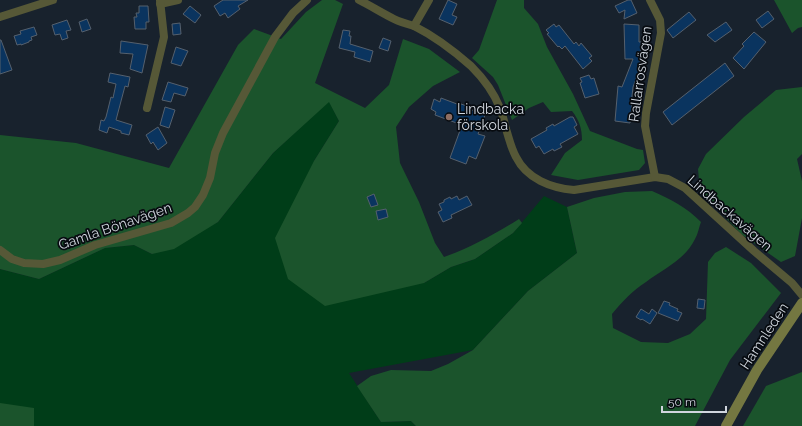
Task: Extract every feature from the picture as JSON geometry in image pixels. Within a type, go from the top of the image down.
[{"type":"main road","name":"Hamnleden","points":[[726,426],[757,370],[802,303]]},
{"type":"street","points":[[0,17],[30,3],[53,0]]},
{"type":"street","points":[[147,108],[164,37],[160,2],[178,0]]},
{"type":"street","name":"Gamla Bönavägen","points":[[0,250],[12,259],[24,264],[43,264],[60,260],[95,245],[171,223],[188,214],[203,195],[210,178],[215,153],[223,133],[275,37],[293,13],[307,0]]},
{"type":"street","name":"Lindbackavägen","points":[[359,0],[394,19],[414,26],[448,47],[471,66],[490,89],[501,110],[516,159],[533,177],[546,184],[574,190],[655,177],[668,179],[684,188],[792,283],[802,295]]},
{"type":"street","points":[[414,26],[429,0]]},
{"type":"street","name":"Rallarrosvägen","points":[[650,0],[660,20],[661,33],[646,113],[645,126],[655,177]]},
{"type":"green space","points":[[322,0],[335,0],[343,4],[315,83],[365,108],[389,85],[403,39],[429,49],[460,72],[433,86],[409,107],[396,127],[400,163],[419,202],[435,243],[444,257],[483,240],[519,219],[522,223],[513,233],[475,259],[451,267],[424,283],[325,306],[288,279],[275,238],[314,161],[339,121],[329,102],[273,153],[218,222],[174,249],[152,254],[134,245],[105,248],[39,279],[0,269],[0,135],[76,143],[169,168],[238,45],[254,29],[281,39],[306,12]]},
{"type":"green space","points":[[497,0],[524,0],[524,8],[538,24],[547,47],[573,94],[590,131],[643,150],[645,163],[639,170],[578,180],[551,175],[565,153],[582,140],[580,124],[572,111],[551,112],[543,102],[529,108],[512,120],[498,85],[493,77],[472,58],[479,50]]},
{"type":"green space","points":[[774,0],[802,0],[802,27],[798,28],[792,33]]},
{"type":"green space","points":[[802,87],[802,154],[797,159],[802,181],[802,218],[795,256],[781,262],[741,234],[700,191],[698,169],[706,154],[744,117],[776,90]]},
{"type":"green space","points":[[329,101],[339,121],[314,161],[424,283],[451,267],[475,259],[513,233],[544,196],[567,207],[577,253],[528,291],[473,350],[349,373],[381,422],[411,421],[416,426],[0,426],[0,269],[39,279],[105,248],[134,245],[152,254],[218,222],[273,153]]},
{"type":"green space","points":[[652,191],[678,204],[701,222],[696,237],[686,253],[637,289],[612,314],[613,328],[641,342],[668,343],[690,334],[706,319],[708,262],[715,253],[726,247],[751,263],[781,293],[730,360],[695,426],[416,426],[411,421],[381,422],[357,386],[371,376],[391,370],[431,371],[448,364],[473,350],[528,291],[577,253],[567,207],[594,198],[625,192]]},
{"type":"green space","points":[[802,372],[802,426],[743,426],[766,386]]},
{"type":"green space","points":[[0,403],[34,408],[34,426],[0,426]]},
{"type":"building","points":[[223,0],[248,0],[238,6],[240,9],[228,18],[225,13],[220,16],[214,6]]},
{"type":"building","points":[[448,0],[457,4],[452,15],[457,17],[453,25],[439,19]]},
{"type":"building","points":[[631,0],[637,13],[624,19],[625,10],[619,13],[615,6]]},
{"type":"building","points":[[139,6],[148,6],[149,22],[146,22],[146,29],[135,29],[134,17],[137,17],[136,13],[139,13]]},
{"type":"building","points":[[190,6],[201,15],[195,23],[183,14]]},
{"type":"building","points":[[768,11],[774,19],[762,28],[756,20]]},
{"type":"building","points":[[689,12],[696,20],[673,38],[667,30]]},
{"type":"building","points":[[87,19],[91,29],[82,32],[79,22]]},
{"type":"building","points":[[67,20],[71,30],[66,31],[68,38],[62,40],[60,34],[55,35],[52,25]]},
{"type":"building","points":[[726,22],[732,30],[715,42],[707,35]]},
{"type":"building","points":[[180,23],[181,34],[173,35],[172,24]]},
{"type":"building","points":[[554,24],[556,27],[559,25],[574,44],[576,42],[579,46],[581,43],[592,56],[589,58],[592,61],[583,69],[565,46],[562,49],[559,46],[558,47],[547,34],[549,33],[546,30]]},
{"type":"building","points":[[624,24],[639,25],[639,42],[641,42],[640,69],[633,87],[630,123],[615,121],[618,86],[622,87],[633,59],[625,59]]},
{"type":"building","points":[[34,27],[37,35],[31,37],[32,40],[29,42],[17,45],[14,36],[21,34],[20,31]]},
{"type":"building","points":[[343,30],[350,31],[350,44],[373,51],[370,62],[354,57],[355,52],[339,48]]},
{"type":"building","points":[[754,32],[766,42],[744,69],[733,58],[744,46],[742,44]]},
{"type":"building","points":[[383,38],[391,41],[388,51],[379,48]]},
{"type":"building","points":[[0,40],[12,70],[0,74]]},
{"type":"building","points":[[121,41],[148,45],[142,73],[130,69],[133,54],[120,53]]},
{"type":"building","points":[[176,47],[188,51],[181,66],[171,63]]},
{"type":"building","points":[[725,63],[734,76],[672,125],[663,112]]},
{"type":"building","points":[[110,73],[130,77],[128,87],[125,86],[116,120],[132,125],[129,135],[109,127],[107,133],[99,130],[101,120],[104,121],[106,117],[116,84],[108,82]]},
{"type":"building","points":[[589,75],[591,79],[594,78],[599,94],[585,98],[580,83],[582,82],[580,78]]},
{"type":"building","points":[[168,82],[188,88],[185,96],[174,93],[171,102],[162,100]]},
{"type":"building","points":[[441,98],[470,107],[469,109],[485,115],[478,134],[485,136],[476,159],[469,156],[466,164],[450,158],[462,125],[435,115],[436,112],[431,109],[434,99],[440,102]]},
{"type":"building","points":[[165,107],[175,110],[169,128],[160,125]]},
{"type":"building","points":[[570,117],[573,117],[577,125],[574,127],[578,134],[560,144],[562,147],[554,151],[553,149],[544,154],[539,146],[536,148],[531,139],[547,130],[546,128],[553,124],[554,126]]},
{"type":"building","points":[[158,127],[167,143],[158,150],[153,142],[151,144],[146,135]]},
{"type":"building","points":[[374,194],[378,205],[371,207],[367,197]]},
{"type":"building","points":[[457,196],[459,200],[467,196],[472,205],[451,215],[452,218],[443,222],[438,212],[442,210],[439,204],[450,197],[451,199]]},
{"type":"building","points":[[386,209],[388,217],[378,220],[376,211]]},
{"type":"building","points":[[698,299],[705,300],[704,309],[697,308]]},
{"type":"building","points":[[664,301],[670,303],[669,305],[678,309],[677,311],[682,313],[678,321],[658,313]]},
{"type":"building","points":[[641,309],[649,314],[652,309],[657,313],[650,324],[636,317]]},
{"type":"place","name":"Lindbacka förskola","points":[[449,117]]}]
